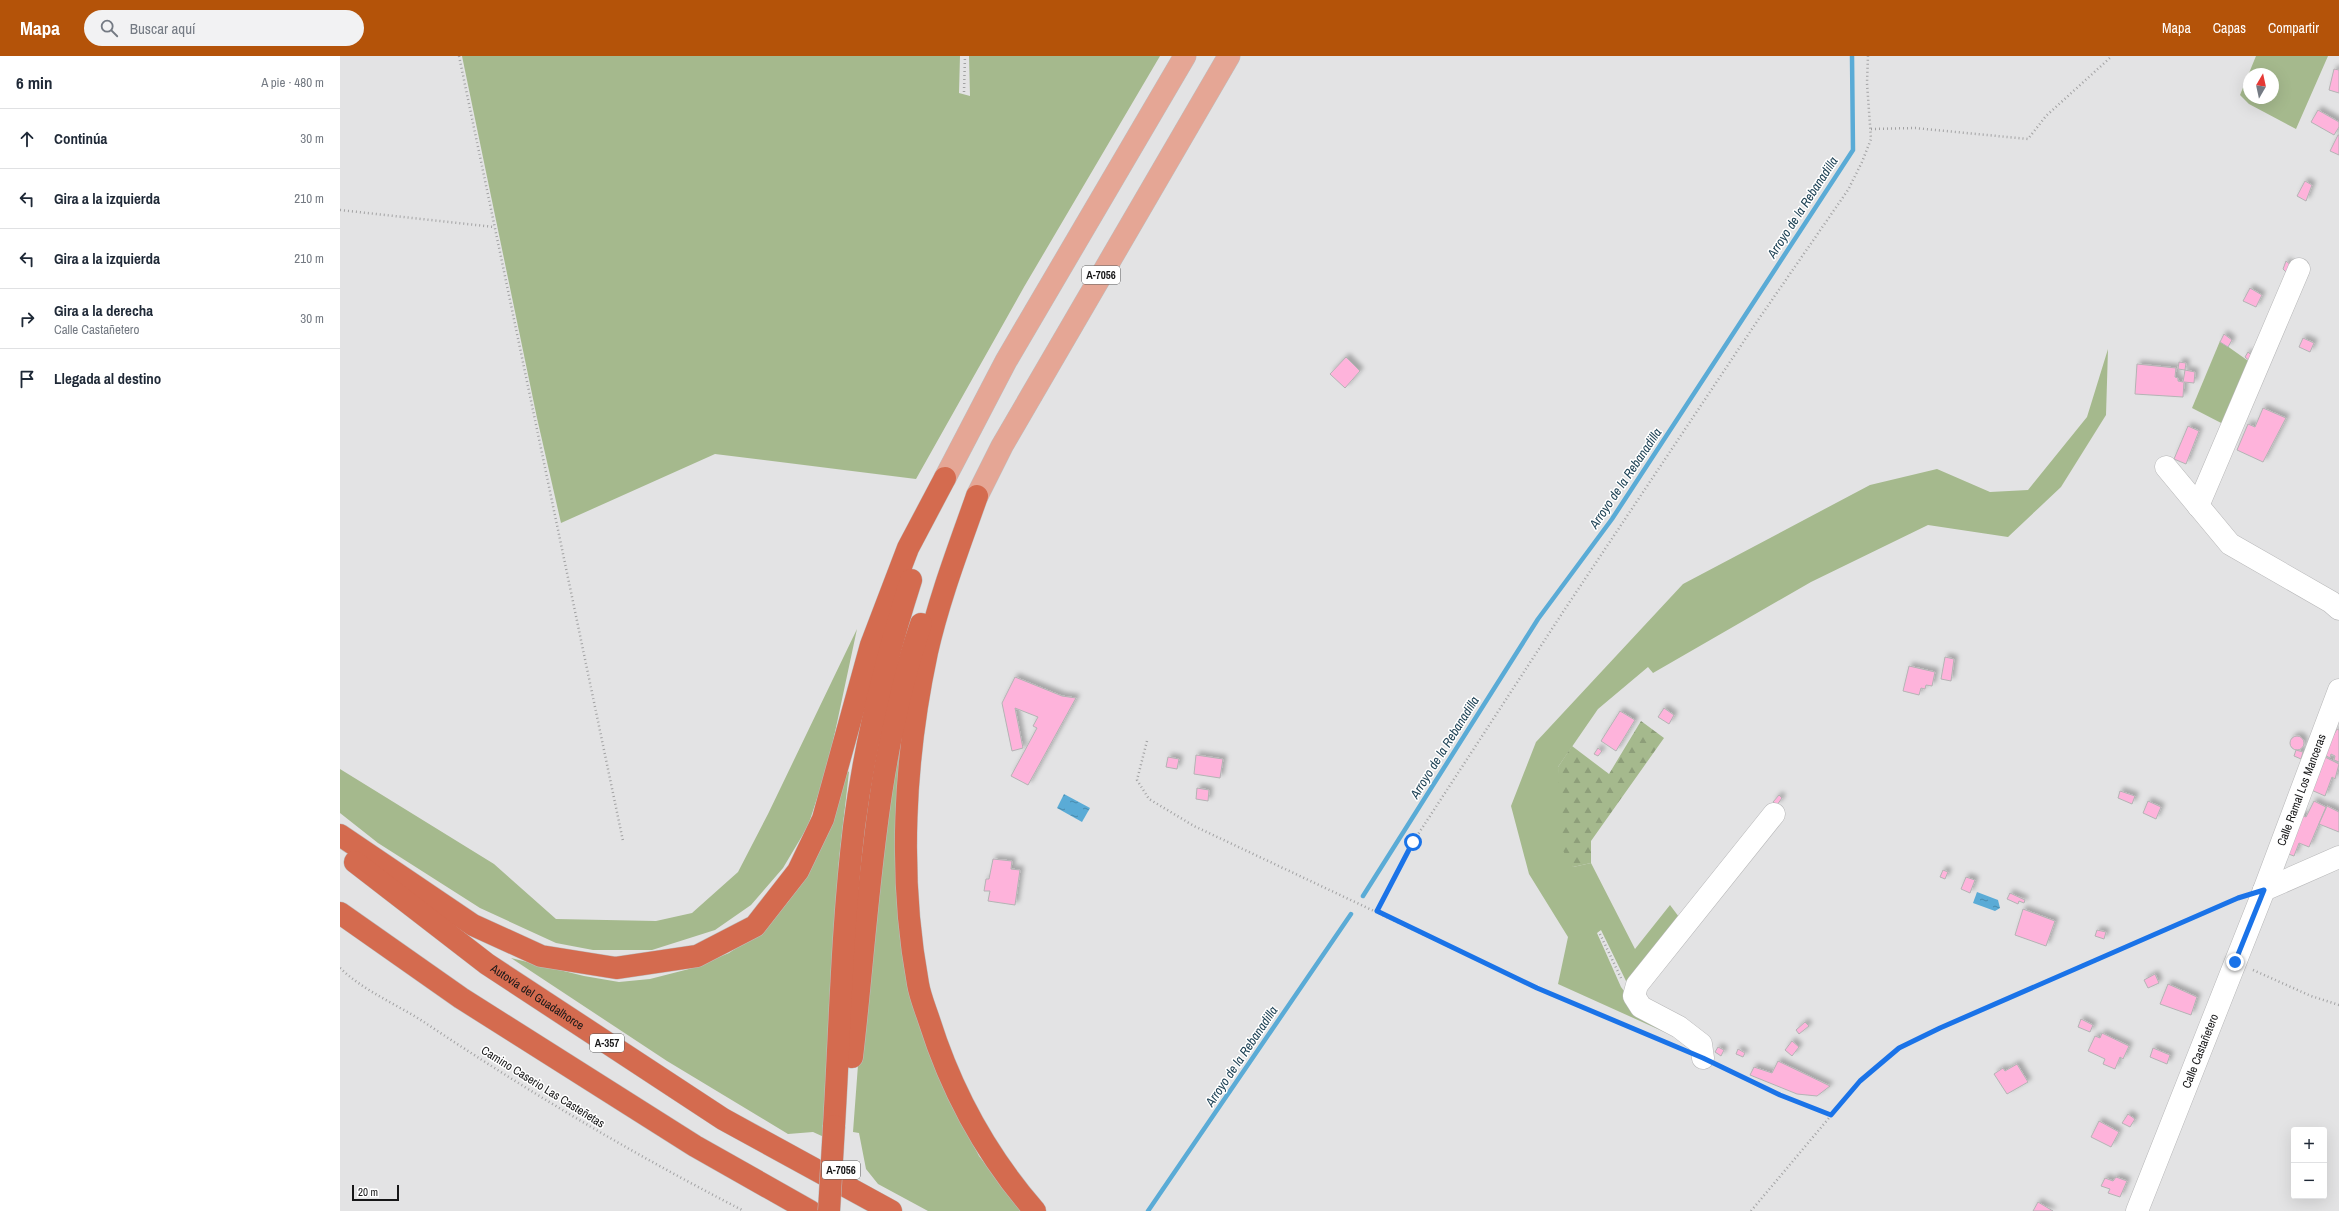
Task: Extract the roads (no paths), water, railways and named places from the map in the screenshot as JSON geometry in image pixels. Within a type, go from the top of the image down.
[{"type":"highway","points":[[340,835],[473,925],[541,956],[616,968],[646,964],[697,956],[755,926],[798,871],[823,819],[871,645],[908,548],[946,478]]},
{"type":"highway","points":[[839,1127],[843,939],[854,826],[871,724],[888,650],[946,478]]},
{"type":"highway","points":[[829,1211],[877,829],[892,726],[912,652],[942,564],[977,496]]},
{"type":"highway","points":[[977,496],[928,651],[920,690],[908,777],[907,905],[918,986],[940,1054],[970,1119],[1019,1192],[1035,1211]]},
{"type":"highway","name":"Autovía del Guadalhorce","points":[[340,850],[487,964],[722,1119],[891,1211]]},
{"type":"highway","points":[[340,913],[461,998],[661,1125],[810,1211]]},
{"type":"highway","name":"A-7056","points":[[838,1211],[839,1127]]},
{"type":"main road","name":"A-7056","points":[[946,478],[1006,361],[1185,56]]},
{"type":"main road","name":"A-7056","points":[[977,496],[1002,446],[1229,56]]},
{"type":"street","points":[[2198,506],[2299,269]]},
{"type":"street","points":[[2166,467],[2230,544],[2331,602],[2339,610]]},
{"type":"street","name":"Calle Ramal Los Manceras","points":[[2264,890],[2334,721],[2339,690]]},
{"type":"street","points":[[1703,1058],[1701,1044],[1679,1027],[1641,1007],[1634,996],[1637,985],[1774,814]]},
{"type":"street","points":[[2264,890],[2339,857]]},
{"type":"street","name":"Calle Castañetero","points":[[2137,1211],[2264,890]]},
{"type":"water","points":[[1064,794],[1090,808],[1082,822],[1057,808]]},
{"type":"water","points":[[1977,892],[1998,900],[2000,908],[1995,911],[1973,903]]},
{"type":"waterway","name":"Arroyo de la Rebanadilla","points":[[1363,896],[1538,619],[1612,519],[1853,150],[1852,56]]},
{"type":"waterway","name":"Arroyo de la Rebanadilla","points":[[1148,1211],[1351,914]]}]
